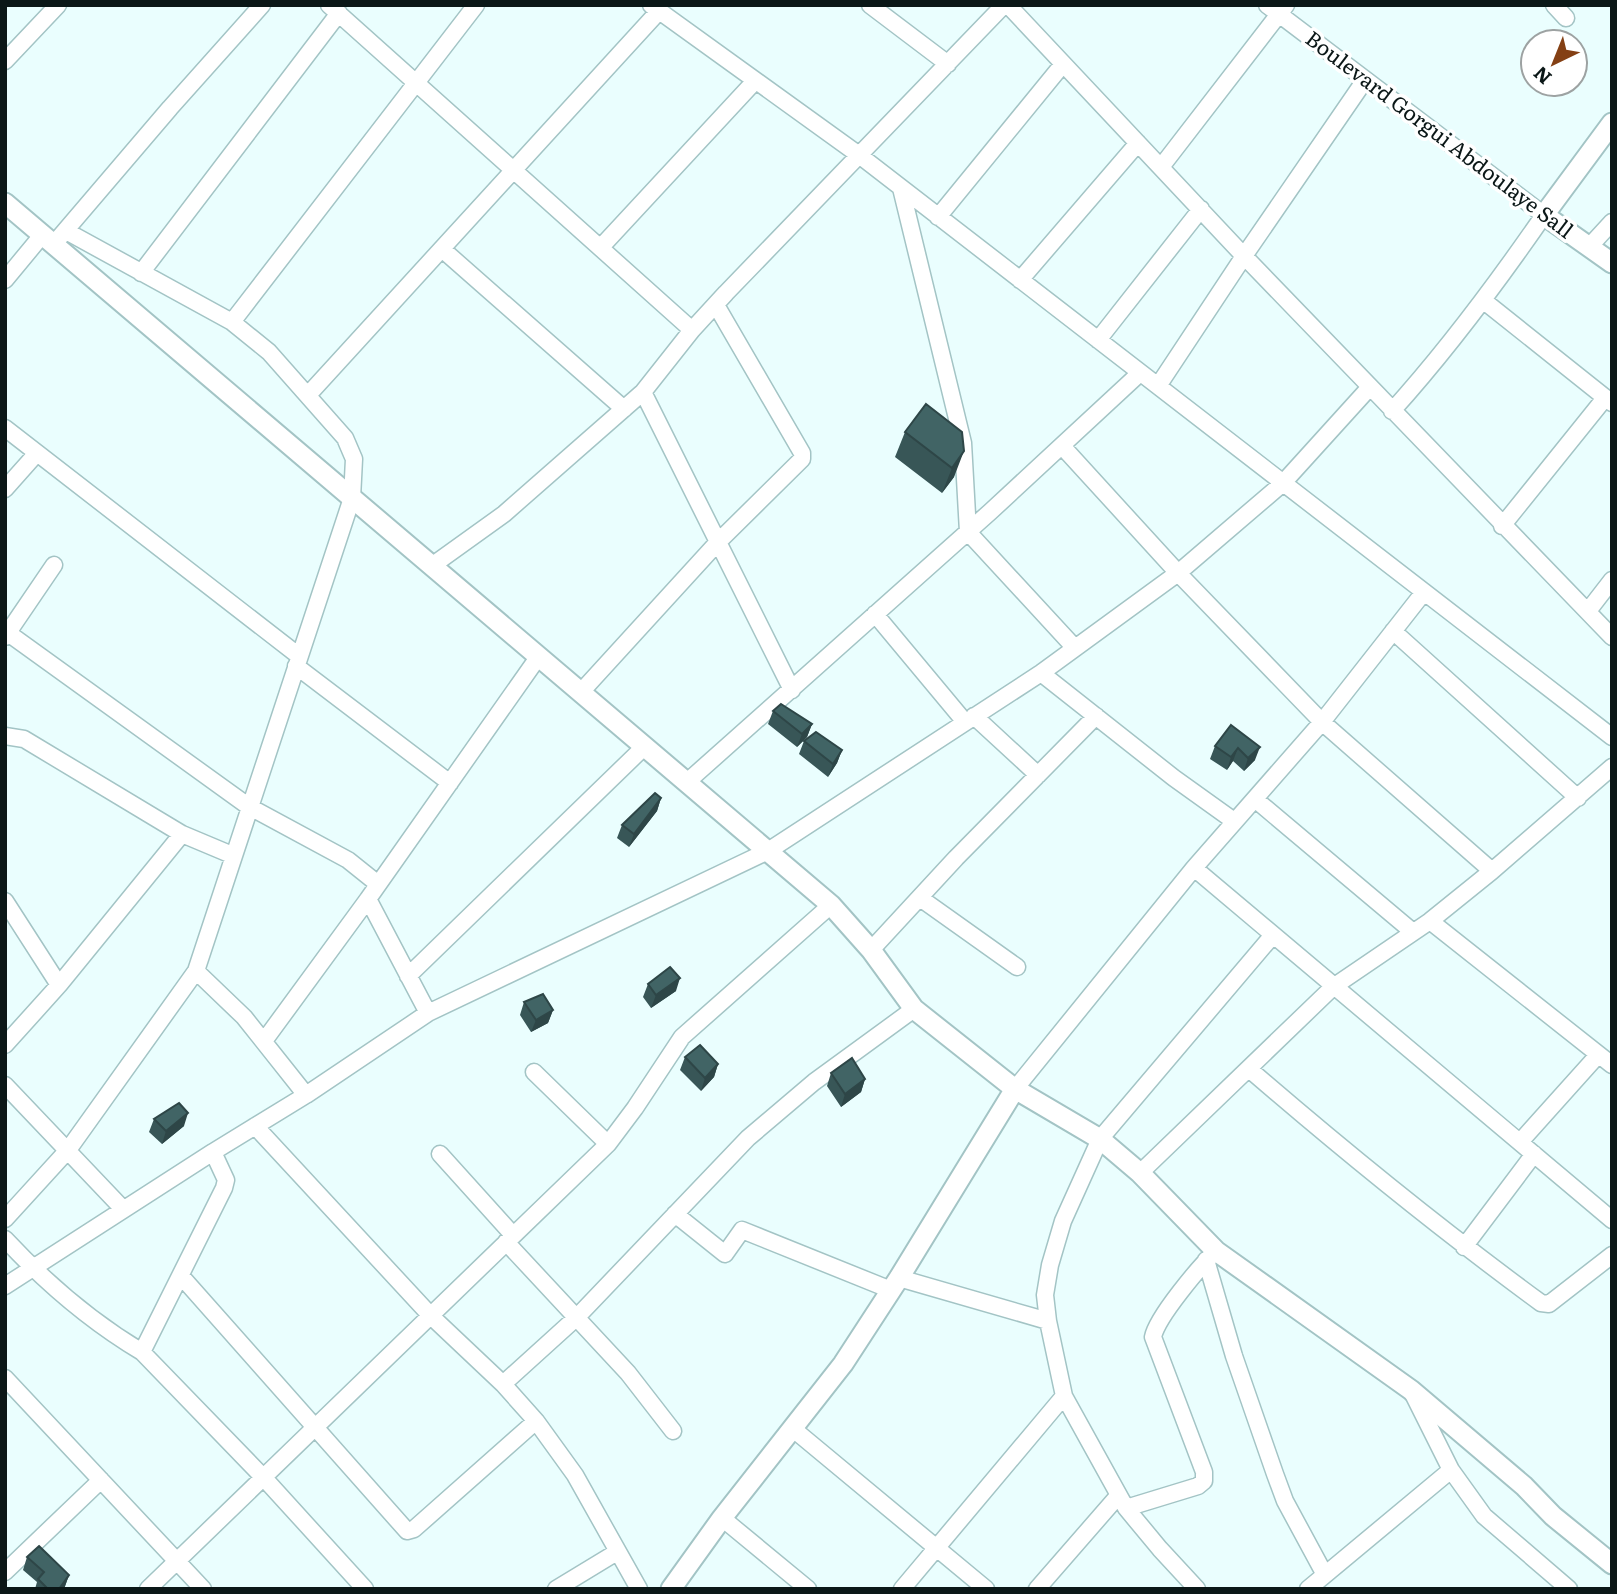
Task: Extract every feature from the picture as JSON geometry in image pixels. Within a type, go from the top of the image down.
[{"type":"street","points":[[5,61],[58,5]]},
{"type":"street","points":[[5,281],[54,236],[262,5]]},
{"type":"street","points":[[232,322],[476,5]]},
{"type":"street","points":[[870,5],[948,64]]},
{"type":"street","points":[[433,565],[504,514],[643,392],[692,330],[1006,5],[1502,526],[1612,637]]},
{"type":"street","points":[[1554,5],[1566,18]]},
{"type":"street","points":[[308,395],[515,170],[655,8],[859,155],[1612,737]]},
{"type":"street","points":[[1161,167],[1277,8]]},
{"type":"street","name":"Boulevard Gorgui Abdoulaye Sall","points":[[1277,8],[1366,80],[1612,263]]},
{"type":"street","points":[[141,273],[334,9],[692,330]]},
{"type":"street","points":[[938,217],[1063,64]]},
{"type":"street","points":[[1158,386],[1366,80]]},
{"type":"street","points":[[601,247],[755,81]]},
{"type":"street","points":[[1392,411],[1484,301],[1612,123]]},
{"type":"street","points":[[1020,280],[1138,143]]},
{"type":"street","points":[[901,188],[963,443],[968,532],[1075,648]]},
{"type":"street","points":[[5,203],[54,236],[352,498],[831,905],[871,950],[914,1009],[1015,1089],[1100,1139],[1140,1173],[1211,1256],[1410,1390],[1524,1486],[1553,1516],[1612,1564]]},
{"type":"street","points":[[1098,340],[1201,209]]},
{"type":"street","points":[[1589,247],[1612,222]]},
{"type":"street","points":[[5,1219],[68,1150],[196,971],[248,806],[352,498],[354,459],[345,438],[308,395],[269,352],[232,322],[141,273],[54,236]]},
{"type":"street","points":[[442,249],[624,409]]},
{"type":"street","points":[[1484,301],[1609,400],[1502,526]]},
{"type":"street","points":[[581,692],[718,542],[802,459],[803,453],[716,305]]},
{"type":"street","points":[[687,782],[968,532],[1140,373]]},
{"type":"street","points":[[5,1286],[306,1095],[428,1013],[768,851],[1041,673],[1178,573],[1283,483],[1370,387]]},
{"type":"street","points":[[643,392],[792,690]]},
{"type":"street","points":[[5,428],[450,783]]},
{"type":"street","points":[[1062,446],[1178,573],[1322,722],[1492,872]]},
{"type":"street","points":[[5,489],[37,453]]},
{"type":"street","points":[[54,565],[7,635],[248,806],[348,860],[378,884]]},
{"type":"street","points":[[1588,611],[1612,580]]},
{"type":"street","points":[[671,1589],[722,1518],[843,1364],[1015,1089],[1194,868],[1322,722],[1424,592]]},
{"type":"street","points":[[875,614],[970,719],[1038,775]]},
{"type":"street","points":[[1393,631],[1578,798]]},
{"type":"street","points":[[264,1041],[539,656]]},
{"type":"street","points":[[1041,673],[1174,778],[1234,821]]},
{"type":"street","points":[[871,950],[1096,716]]},
{"type":"street","points":[[5,736],[24,739],[181,834],[232,855]]},
{"type":"street","points":[[408,976],[645,746]]},
{"type":"street","points":[[1140,1173],[1334,987],[1430,921],[1492,872],[1612,767]]},
{"type":"street","points":[[1255,800],[1413,932]]},
{"type":"street","points":[[5,1045],[59,985],[181,834]]},
{"type":"street","points":[[1194,868],[1612,1220]]},
{"type":"street","points":[[368,898],[428,1013]]},
{"type":"street","points":[[920,898],[1017,967]]},
{"type":"street","points":[[5,901],[59,985]]},
{"type":"street","points":[[148,1589],[608,1144],[682,1037],[831,905]]},
{"type":"street","points":[[1430,921],[1612,1065]]},
{"type":"street","points":[[1197,1589],[1122,1502],[1064,1396],[1045,1295],[1050,1265],[1063,1221],[1100,1139],[1273,935]]},
{"type":"street","points":[[196,971],[244,1017],[306,1095]]},
{"type":"street","points":[[503,1384],[577,1317],[766,1122],[814,1082],[914,1009]]},
{"type":"street","points":[[1520,1142],[1598,1055]]},
{"type":"street","points":[[1250,1069],[1314,1125],[1464,1247],[1541,1303],[1549,1304],[1612,1255]]},
{"type":"street","points":[[534,1072],[608,1144]]},
{"type":"street","points":[[5,1085],[123,1209]]},
{"type":"street","points":[[255,1126],[431,1315],[503,1384],[536,1421],[575,1475],[639,1589]]},
{"type":"street","points":[[142,1352],[224,1188],[226,1180],[213,1152]]},
{"type":"street","points":[[440,1154],[509,1238],[628,1373],[673,1431]]},
{"type":"street","points":[[1464,1247],[1534,1154]]},
{"type":"street","points":[[675,1214],[725,1254],[742,1230],[895,1284],[1048,1321]]},
{"type":"street","points":[[5,1239],[32,1268],[94,1321],[142,1352],[264,1478],[365,1589]]},
{"type":"street","points":[[1037,1589],[1122,1502],[1198,1486],[1203,1481],[1204,1472],[1153,1337],[1159,1322],[1211,1256]]},
{"type":"street","points":[[1211,1256],[1234,1356],[1275,1474],[1285,1501],[1325,1574]]},
{"type":"street","points":[[181,1276],[407,1531],[414,1529],[536,1421]]},
{"type":"street","points":[[5,1378],[203,1589]]},
{"type":"street","points":[[1410,1390],[1451,1470],[1484,1516],[1550,1583],[1569,1589]]},
{"type":"street","points":[[902,1589],[1064,1396]]},
{"type":"street","points":[[792,1428],[986,1589]]},
{"type":"street","points":[[1308,1589],[1451,1470]]},
{"type":"street","points":[[5,1572],[101,1480]]},
{"type":"street","points":[[722,1518],[808,1589]]},
{"type":"street","points":[[556,1589],[617,1552]]},
{"type":"building","points":[[926,404],[962,432],[964,451],[952,468],[905,432]]},
{"type":"building","points":[[781,704],[812,724],[802,734],[773,711]]},
{"type":"building","points":[[1231,725],[1260,747],[1248,758],[1238,748],[1231,757],[1215,746]]},
{"type":"building","points":[[816,732],[842,750],[833,764],[804,741]]},
{"type":"building","points":[[655,793],[661,798],[634,834],[622,825]]},
{"type":"building","points":[[670,967],[680,978],[656,995],[648,984]]},
{"type":"building","points":[[543,994],[553,1010],[536,1020],[524,1002]]},
{"type":"building","points":[[700,1045],[718,1064],[705,1078],[685,1057]]},
{"type":"building","points":[[852,1058],[865,1079],[845,1094],[831,1073]]},
{"type":"building","points":[[179,1103],[188,1113],[166,1131],[154,1119]]},
{"type":"building","points":[[39,1546],[69,1575],[59,1589],[48,1589],[38,1579],[44,1572],[27,1557]]}]
